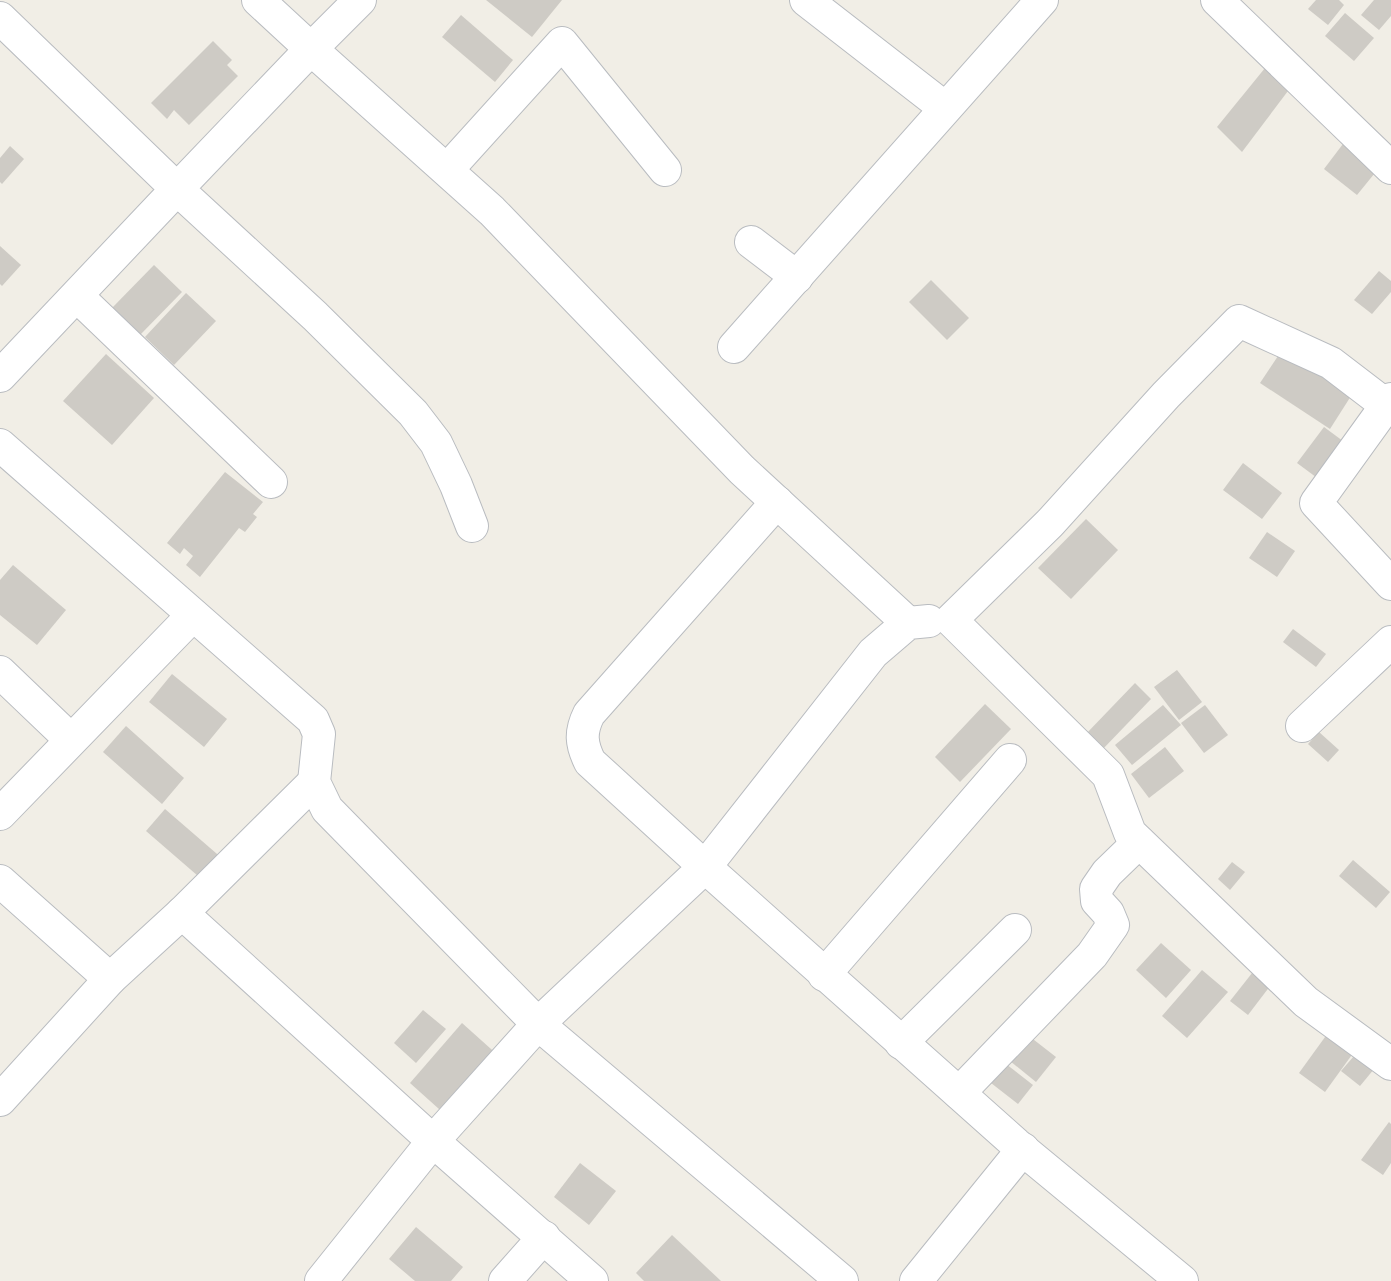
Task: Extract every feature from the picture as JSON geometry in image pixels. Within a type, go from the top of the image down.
[{"type":"street","points":[[258,0],[492,211],[742,470],[908,623]]},
{"type":"street","points":[[0,376],[360,0]]},
{"type":"street","points":[[806,0],[945,108]]},
{"type":"street","points":[[734,347],[1042,0]]},
{"type":"street","points":[[1217,0],[1391,168]]},
{"type":"street","points":[[0,18],[177,189],[315,316],[413,413],[436,443],[472,526]]},
{"type":"street","points":[[447,170],[562,43],[665,170]]},
{"type":"street","points":[[751,242],[797,277]]},
{"type":"street","points":[[77,296],[271,482]]},
{"type":"street","points":[[321,1281],[433,1141],[538,1024],[705,867],[873,653],[908,623],[951,620],[1050,523],[1166,395],[1239,321],[1331,363],[1389,402],[1316,503],[1391,584]]},
{"type":"street","points":[[0,445],[313,720],[319,734],[314,782],[327,809],[538,1024],[842,1281]]},
{"type":"street","points":[[777,502],[589,714],[582,727],[583,746],[590,761],[901,1043],[1182,1281]]},
{"type":"street","points":[[0,814],[193,615]]},
{"type":"street","points":[[951,620],[1108,775],[1130,833],[1307,1002],[1389,1059]]},
{"type":"street","points":[[1302,726],[1391,642]]},
{"type":"street","points":[[0,672],[71,739]]},
{"type":"street","points":[[824,975],[1010,760]]},
{"type":"street","points":[[0,1101],[110,979],[182,914],[314,782]]},
{"type":"street","points":[[959,1093],[1092,955],[1104,939],[1112,925],[1108,913],[1097,901],[1096,889],[1107,873],[1139,842]]},
{"type":"street","points":[[0,881],[110,979]]},
{"type":"street","points":[[182,914],[592,1281]]},
{"type":"street","points":[[901,1043],[1015,930]]},
{"type":"street","points":[[916,1281],[1023,1149]]},
{"type":"street","points":[[505,1281],[544,1237]]},
{"type":"building","points":[[486,0],[562,0],[532,37]]},
{"type":"building","points":[[1316,0],[1339,0],[1344,5],[1328,25],[1308,9]]},
{"type":"building","points":[[1374,0],[1391,0],[1391,16],[1379,30],[1361,15]]},
{"type":"building","points":[[1345,13],[1374,38],[1354,61],[1325,36]]},
{"type":"building","points":[[461,15],[513,60],[495,82],[442,37]]},
{"type":"building","points":[[213,41],[232,60],[227,65],[238,76],[189,125],[174,110],[167,119],[151,103]]},
{"type":"building","points":[[1265,68],[1291,87],[1242,152],[1217,127]]},
{"type":"building","points":[[1349,136],[1383,163],[1357,195],[1324,169]]},
{"type":"building","points":[[10,146],[24,159],[2,184],[0,158]]},
{"type":"building","points":[[0,246],[21,265],[2,286],[0,284]]},
{"type":"building","points":[[154,265],[182,292],[140,335],[112,308]]},
{"type":"building","points":[[1379,271],[1391,281],[1391,292],[1372,314],[1354,300]]},
{"type":"building","points":[[931,280],[969,318],[947,340],[909,302]]},
{"type":"building","points":[[186,293],[216,321],[174,365],[145,337]]},
{"type":"building","points":[[1282,350],[1351,396],[1330,429],[1260,383]]},
{"type":"building","points":[[106,354],[154,398],[112,445],[63,401]]},
{"type":"building","points":[[1324,427],[1351,447],[1324,483],[1297,463]]},
{"type":"building","points":[[1243,463],[1282,493],[1262,519],[1223,490]]},
{"type":"building","points":[[225,472],[263,502],[253,514],[257,517],[245,532],[239,528],[200,577],[186,565],[193,556],[184,548],[180,554],[167,543]]},
{"type":"building","points":[[1086,519],[1118,550],[1071,599],[1038,568]]},
{"type":"building","points":[[1267,532],[1295,551],[1277,577],[1249,558]]},
{"type":"building","points":[[13,565],[66,610],[37,645],[0,615],[0,580]]},
{"type":"building","points":[[1293,629],[1326,654],[1316,667],[1283,642]]},
{"type":"building","points":[[1177,670],[1202,702],[1179,720],[1154,687]]},
{"type":"building","points":[[172,674],[227,719],[204,747],[149,702]]},
{"type":"building","points":[[1135,683],[1151,699],[1101,751],[1085,735]]},
{"type":"building","points":[[985,704],[1011,729],[960,782],[935,757]]},
{"type":"building","points":[[1163,705],[1181,725],[1132,765],[1115,745]]},
{"type":"building","points":[[1205,705],[1228,735],[1204,753],[1181,723]]},
{"type":"building","points":[[126,726],[184,778],[162,804],[103,752]]},
{"type":"building","points":[[1319,732],[1339,750],[1328,762],[1308,744]]},
{"type":"building","points":[[1165,747],[1184,771],[1149,798],[1131,774]]},
{"type":"building","points":[[165,809],[224,860],[205,882],[146,831]]},
{"type":"building","points":[[1353,860],[1390,892],[1376,908],[1339,876]]},
{"type":"building","points":[[1232,862],[1245,872],[1230,890],[1218,879]]},
{"type":"building","points":[[1161,943],[1191,970],[1166,998],[1136,970]]},
{"type":"building","points":[[1260,963],[1277,977],[1248,1015],[1230,1001]]},
{"type":"building","points":[[1202,970],[1228,992],[1187,1038],[1162,1016]]},
{"type":"building","points":[[423,1010],[446,1029],[416,1063],[394,1043]]},
{"type":"building","points":[[462,1023],[501,1058],[449,1118],[410,1083]]},
{"type":"building","points":[[1333,1026],[1359,1045],[1325,1092],[1299,1073]]},
{"type":"building","points":[[1029,1036],[1056,1057],[1036,1082],[1010,1061]]},
{"type":"building","points":[[1361,1048],[1379,1063],[1360,1086],[1341,1071]]},
{"type":"building","points":[[1006,1064],[1033,1085],[1018,1104],[991,1083]]},
{"type":"building","points":[[1389,1122],[1391,1163],[1383,1175],[1361,1160]]},
{"type":"building","points":[[580,1163],[616,1191],[589,1225],[554,1197]]},
{"type":"building","points":[[416,1227],[463,1267],[451,1281],[415,1281],[389,1259]]},
{"type":"building","points":[[672,1235],[721,1281],[644,1281],[636,1273]]}]
